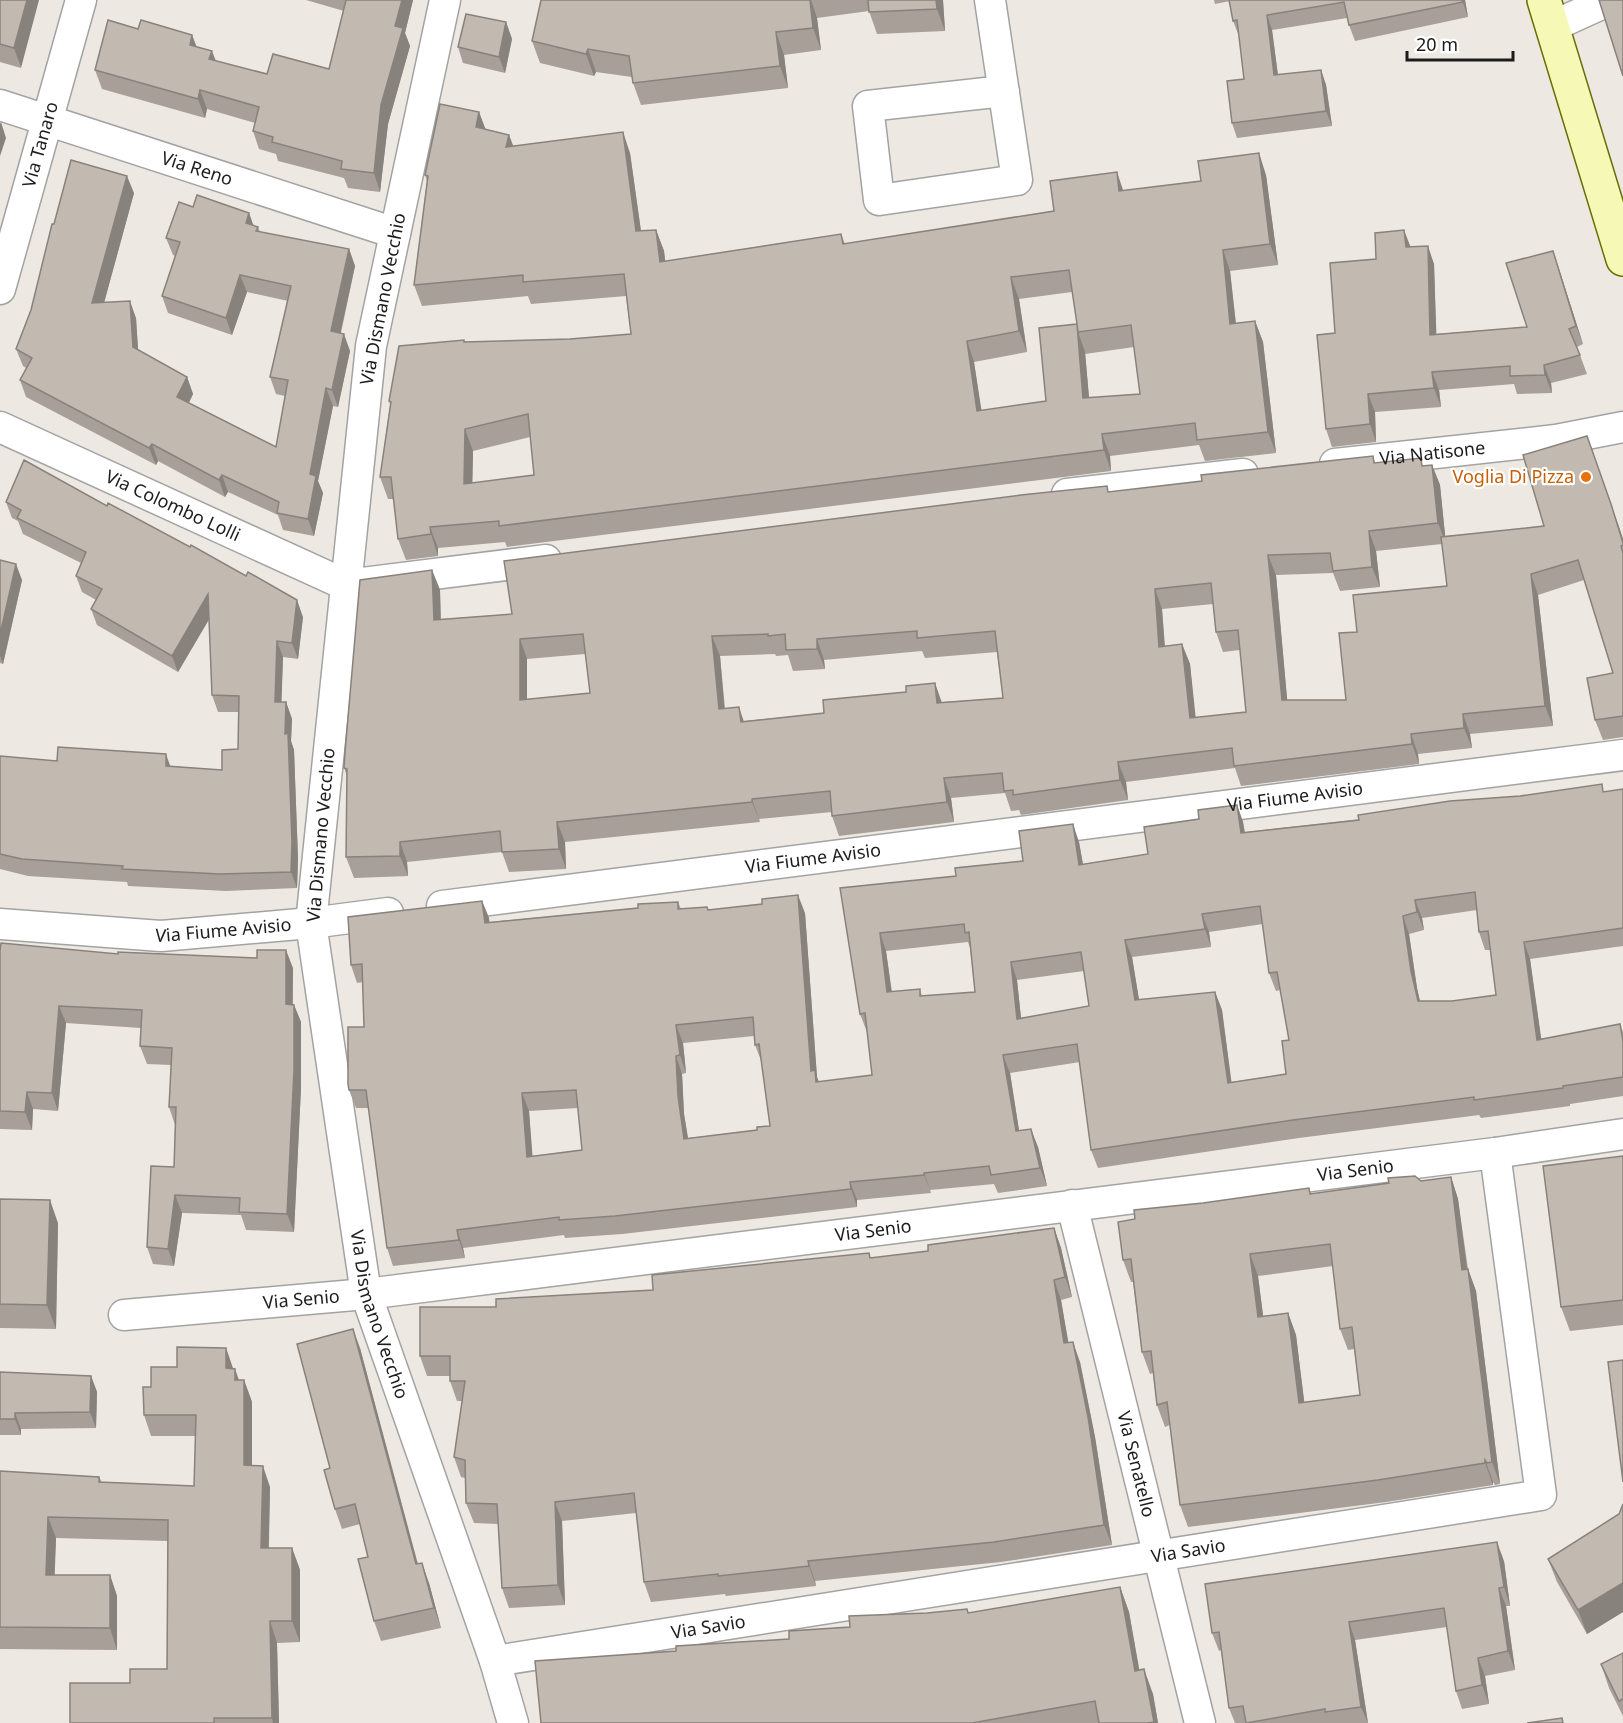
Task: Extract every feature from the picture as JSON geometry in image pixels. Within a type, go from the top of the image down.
[{"type":"street","name":"Via Tanaro","points":[[0,289],[81,0]]},
{"type":"street","name":"Via Dismano Vecchio","points":[[445,0],[371,346],[311,923],[366,1294],[495,1661],[513,1723]]},
{"type":"street","points":[[990,0],[1005,91],[1017,180],[879,200],[868,106],[1005,91]]},
{"type":"street","points":[[1610,0],[1548,13],[1623,259]]},
{"type":"street","name":"Via Reno","points":[[0,105],[395,233]]},
{"type":"street","name":"Via Colombo Lolli","points":[[0,427],[346,585]]},
{"type":"street","name":"Via Natisone","points":[[1309,467],[1556,440],[1623,427]]},
{"type":"street","points":[[1038,497],[1274,471]]},
{"type":"street","points":[[346,585],[569,557]]},
{"type":"street","name":"Via Fiume Avisio","points":[[0,924],[161,936],[311,923],[1623,755]]},
{"type":"street","name":"Via Senio","points":[[124,1315],[366,1294],[1496,1153],[1623,1134]]},
{"type":"street","name":"Via Savio","points":[[495,1661],[1541,1495],[1496,1153]]},
{"type":"street","name":"Via Senatello","points":[[1072,1205],[1200,1723]]},
{"type":"building","points":[[0,0],[27,0],[14,48],[0,44]]},
{"type":"building","points":[[346,0],[402,0],[395,26],[403,28],[381,105],[374,173],[341,169],[342,161],[272,142],[273,137],[253,131],[259,107],[200,90],[198,99],[95,70],[108,20],[138,29],[141,20],[192,35],[190,45],[212,51],[209,59],[267,74],[273,54],[329,69]]},
{"type":"building","points":[[541,0],[810,0],[813,28],[776,32],[780,66],[633,83],[629,56],[588,49],[586,54],[532,41]]},
{"type":"building","points":[[868,0],[936,0],[937,9],[869,12]]},
{"type":"building","points":[[1229,0],[1462,0],[1463,2],[1349,25],[1344,2],[1267,15],[1274,75],[1321,70],[1326,111],[1232,123],[1227,81],[1244,79],[1237,20],[1233,21]]},
{"type":"building","points":[[1599,0],[1623,0],[1623,76]]},
{"type":"building","points":[[466,14],[506,22],[499,57],[458,47]]},
{"type":"building","points":[[440,104],[479,112],[476,127],[509,135],[506,147],[623,132],[636,231],[656,230],[660,262],[841,234],[843,244],[1054,211],[1050,181],[1117,172],[1119,191],[1201,181],[1198,161],[1259,153],[1270,244],[1223,250],[1230,324],[1255,321],[1268,432],[1197,440],[1195,423],[1102,434],[1104,450],[499,526],[499,521],[430,527],[431,534],[398,539],[391,477],[380,477],[391,402],[389,401],[399,346],[464,340],[464,342],[570,339],[631,334],[624,274],[523,282],[523,275],[414,285],[428,176],[425,175]],"holes":[[[1069,270],[1077,324],[1039,328],[1046,401],[977,411],[967,341],[1019,331],[1011,277]],[[1077,324],[1078,332],[1131,325],[1140,394],[1083,398]],[[528,414],[534,475],[464,484],[465,429]]]},
{"type":"building","points":[[71,160],[127,176],[92,303],[130,301],[133,347],[187,377],[177,397],[276,447],[288,380],[270,377],[291,286],[240,275],[226,318],[162,296],[180,242],[166,238],[179,202],[193,207],[197,195],[249,213],[246,223],[258,227],[256,231],[349,249],[331,331],[344,334],[332,390],[326,388],[310,474],[316,476],[308,519],[277,513],[279,502],[222,475],[219,480],[152,444],[149,448],[20,380],[32,358],[16,349],[31,310],[52,224],[54,224]]},
{"type":"building","points":[[1404,230],[1406,247],[1428,246],[1430,335],[1527,327],[1506,263],[1553,251],[1576,326],[1569,329],[1580,355],[1544,365],[1545,375],[1510,376],[1510,366],[1432,372],[1434,388],[1368,394],[1370,424],[1326,429],[1317,335],[1335,333],[1330,263],[1376,259],[1375,233]]},
{"type":"building","points":[[1587,436],[1623,543],[1621,546],[1623,553],[1623,716],[1595,720],[1587,678],[1613,673],[1578,560],[1531,574],[1545,706],[1463,714],[1464,728],[1411,734],[1412,744],[1234,766],[1232,748],[1118,762],[1120,780],[1013,795],[1013,790],[1004,791],[1002,773],[944,778],[947,802],[832,816],[830,791],[752,799],[752,802],[557,822],[559,849],[502,852],[500,831],[400,842],[400,856],[346,857],[347,769],[344,768],[360,580],[432,570],[434,620],[512,614],[504,561],[1021,495],[1107,486],[1108,492],[1202,481],[1201,475],[1373,456],[1374,463],[1421,458],[1422,466],[1432,465],[1438,523],[1369,531],[1372,567],[1333,571],[1330,553],[1268,555],[1282,700],[1346,700],[1339,633],[1357,632],[1353,595],[1447,586],[1441,537],[1544,526],[1523,455]],"holes":[[[1211,583],[1216,632],[1238,630],[1246,712],[1190,718],[1182,644],[1159,647],[1155,589]],[[917,631],[917,638],[995,631],[1003,698],[937,703],[935,683],[906,686],[906,692],[823,700],[824,713],[741,722],[739,707],[719,709],[712,636],[785,634],[786,650],[817,649],[817,639]],[[583,634],[590,693],[520,700],[520,639]]]},
{"type":"building","points":[[24,460],[107,506],[108,503],[246,576],[248,572],[297,600],[292,643],[277,641],[275,702],[286,702],[285,734],[288,733],[291,872],[220,874],[122,869],[123,866],[22,859],[0,854],[0,756],[57,761],[58,747],[166,754],[166,766],[222,770],[222,750],[238,749],[239,696],[212,695],[208,594],[172,656],[91,609],[102,589],[76,576],[86,552],[17,518],[21,510],[6,502]]},
{"type":"building","points":[[0,560],[16,564],[0,635]]},
{"type":"building","points":[[1602,784],[1603,792],[1623,789],[1623,928],[1524,942],[1537,1040],[1620,1024],[1623,1041],[1623,1077],[1563,1086],[1563,1088],[1293,1120],[1091,1150],[1077,1044],[1003,1055],[1016,1131],[1031,1129],[1040,1168],[991,1175],[989,1166],[850,1182],[851,1189],[615,1216],[559,1220],[559,1217],[457,1230],[459,1240],[387,1248],[366,1090],[349,1090],[348,1084],[348,1027],[364,1027],[362,964],[351,965],[348,917],[482,901],[485,923],[638,908],[638,904],[678,902],[678,909],[707,907],[708,910],[762,904],[762,899],[798,895],[811,1071],[815,1070],[816,1082],[872,1075],[865,1013],[860,1014],[840,888],[956,876],[955,868],[1023,861],[1019,831],[1073,824],[1079,865],[1148,854],[1144,827],[1199,819],[1198,810],[1237,805],[1241,833],[1359,820],[1358,815],[1450,801],[1520,796]],"holes":[[[1475,892],[1479,932],[1488,931],[1496,995],[1452,1001],[1418,1001],[1403,916],[1417,912],[1415,900]],[[1260,906],[1269,973],[1277,972],[1289,1040],[1282,1041],[1286,1074],[1228,1083],[1215,992],[1135,1000],[1125,940],[1205,929],[1202,914]],[[964,924],[965,933],[969,932],[975,992],[920,996],[920,989],[887,992],[880,933]],[[1081,952],[1089,1006],[1017,1019],[1011,962]],[[753,1017],[755,1045],[759,1044],[770,1126],[757,1127],[757,1130],[684,1139],[678,1096],[676,1056],[680,1055],[676,1025]],[[576,1090],[582,1150],[527,1157],[522,1093]]]},
{"type":"building","points":[[1,943],[118,954],[118,952],[257,958],[257,950],[286,950],[286,1004],[294,1005],[294,1070],[287,1214],[239,1212],[240,1198],[175,1195],[168,1249],[147,1247],[151,1166],[174,1167],[176,1107],[169,1107],[172,1048],[140,1046],[142,1010],[59,1006],[52,1093],[27,1092],[25,1112],[0,1111]]},
{"type":"building","points":[[1623,1156],[1623,1300],[1561,1307],[1543,1166]]},
{"type":"building","points":[[1415,1176],[1421,1181],[1451,1177],[1462,1270],[1468,1269],[1492,1462],[1487,1463],[1485,1460],[1485,1463],[1378,1480],[1180,1505],[1167,1402],[1157,1405],[1151,1351],[1142,1352],[1131,1259],[1123,1260],[1118,1222],[1135,1219],[1134,1210],[1309,1188],[1310,1194],[1389,1183],[1388,1178]],"holes":[[[1330,1244],[1340,1329],[1352,1327],[1360,1395],[1299,1403],[1288,1313],[1258,1317],[1250,1254]]]},
{"type":"building","points":[[0,1199],[50,1200],[47,1305],[0,1304]]},
{"type":"building","points":[[1054,1228],[1065,1277],[1054,1280],[1064,1343],[1073,1342],[1088,1417],[1104,1525],[994,1542],[808,1561],[809,1566],[644,1582],[634,1493],[555,1502],[558,1585],[502,1588],[497,1504],[466,1503],[465,1460],[454,1457],[465,1381],[450,1381],[450,1356],[420,1356],[420,1307],[496,1307],[496,1299],[653,1290],[652,1275],[869,1253],[870,1258],[928,1251],[928,1245]]},
{"type":"building","points":[[353,1329],[416,1564],[422,1563],[434,1608],[374,1621],[358,1559],[368,1557],[355,1504],[335,1509],[324,1470],[330,1468],[297,1344]]},
{"type":"building","points":[[177,1347],[226,1348],[226,1368],[235,1369],[235,1380],[244,1380],[244,1465],[263,1466],[261,1548],[292,1548],[292,1621],[270,1621],[272,1718],[214,1718],[214,1723],[70,1723],[70,1683],[130,1683],[130,1669],[167,1669],[168,1520],[48,1517],[46,1575],[110,1575],[110,1628],[0,1627],[0,1471],[99,1477],[99,1482],[194,1486],[196,1415],[144,1415],[143,1387],[151,1387],[151,1367],[177,1367]]},
{"type":"building","points":[[1623,1360],[1623,1482],[1608,1362]]},
{"type":"building","points":[[0,1372],[91,1376],[90,1412],[15,1413],[15,1419],[0,1419]]},
{"type":"building","points":[[1623,1504],[1623,1583],[1578,1610],[1548,1559],[1619,1514]]},
{"type":"building","points":[[1497,1542],[1504,1587],[1499,1588],[1508,1651],[1478,1658],[1482,1685],[1456,1691],[1444,1608],[1349,1622],[1361,1707],[1325,1712],[1325,1709],[1246,1723],[1243,1706],[1229,1708],[1219,1632],[1212,1633],[1205,1584]]},
{"type":"building","points":[[1120,1587],[1135,1671],[1144,1669],[1154,1722],[1099,1723],[1095,1701],[972,1723],[541,1723],[535,1661],[676,1651],[676,1646],[789,1639],[789,1631],[850,1627],[849,1616],[967,1609],[968,1613]]},
{"type":"building","points":[[1623,1653],[1623,1699],[1619,1701],[1601,1664]]},
{"type":"building","points":[[1562,1718],[1563,1723],[1527,1723]]},
{"type":"place","name":"Voglia Di Pizza","points":[[1586,477]]}]
